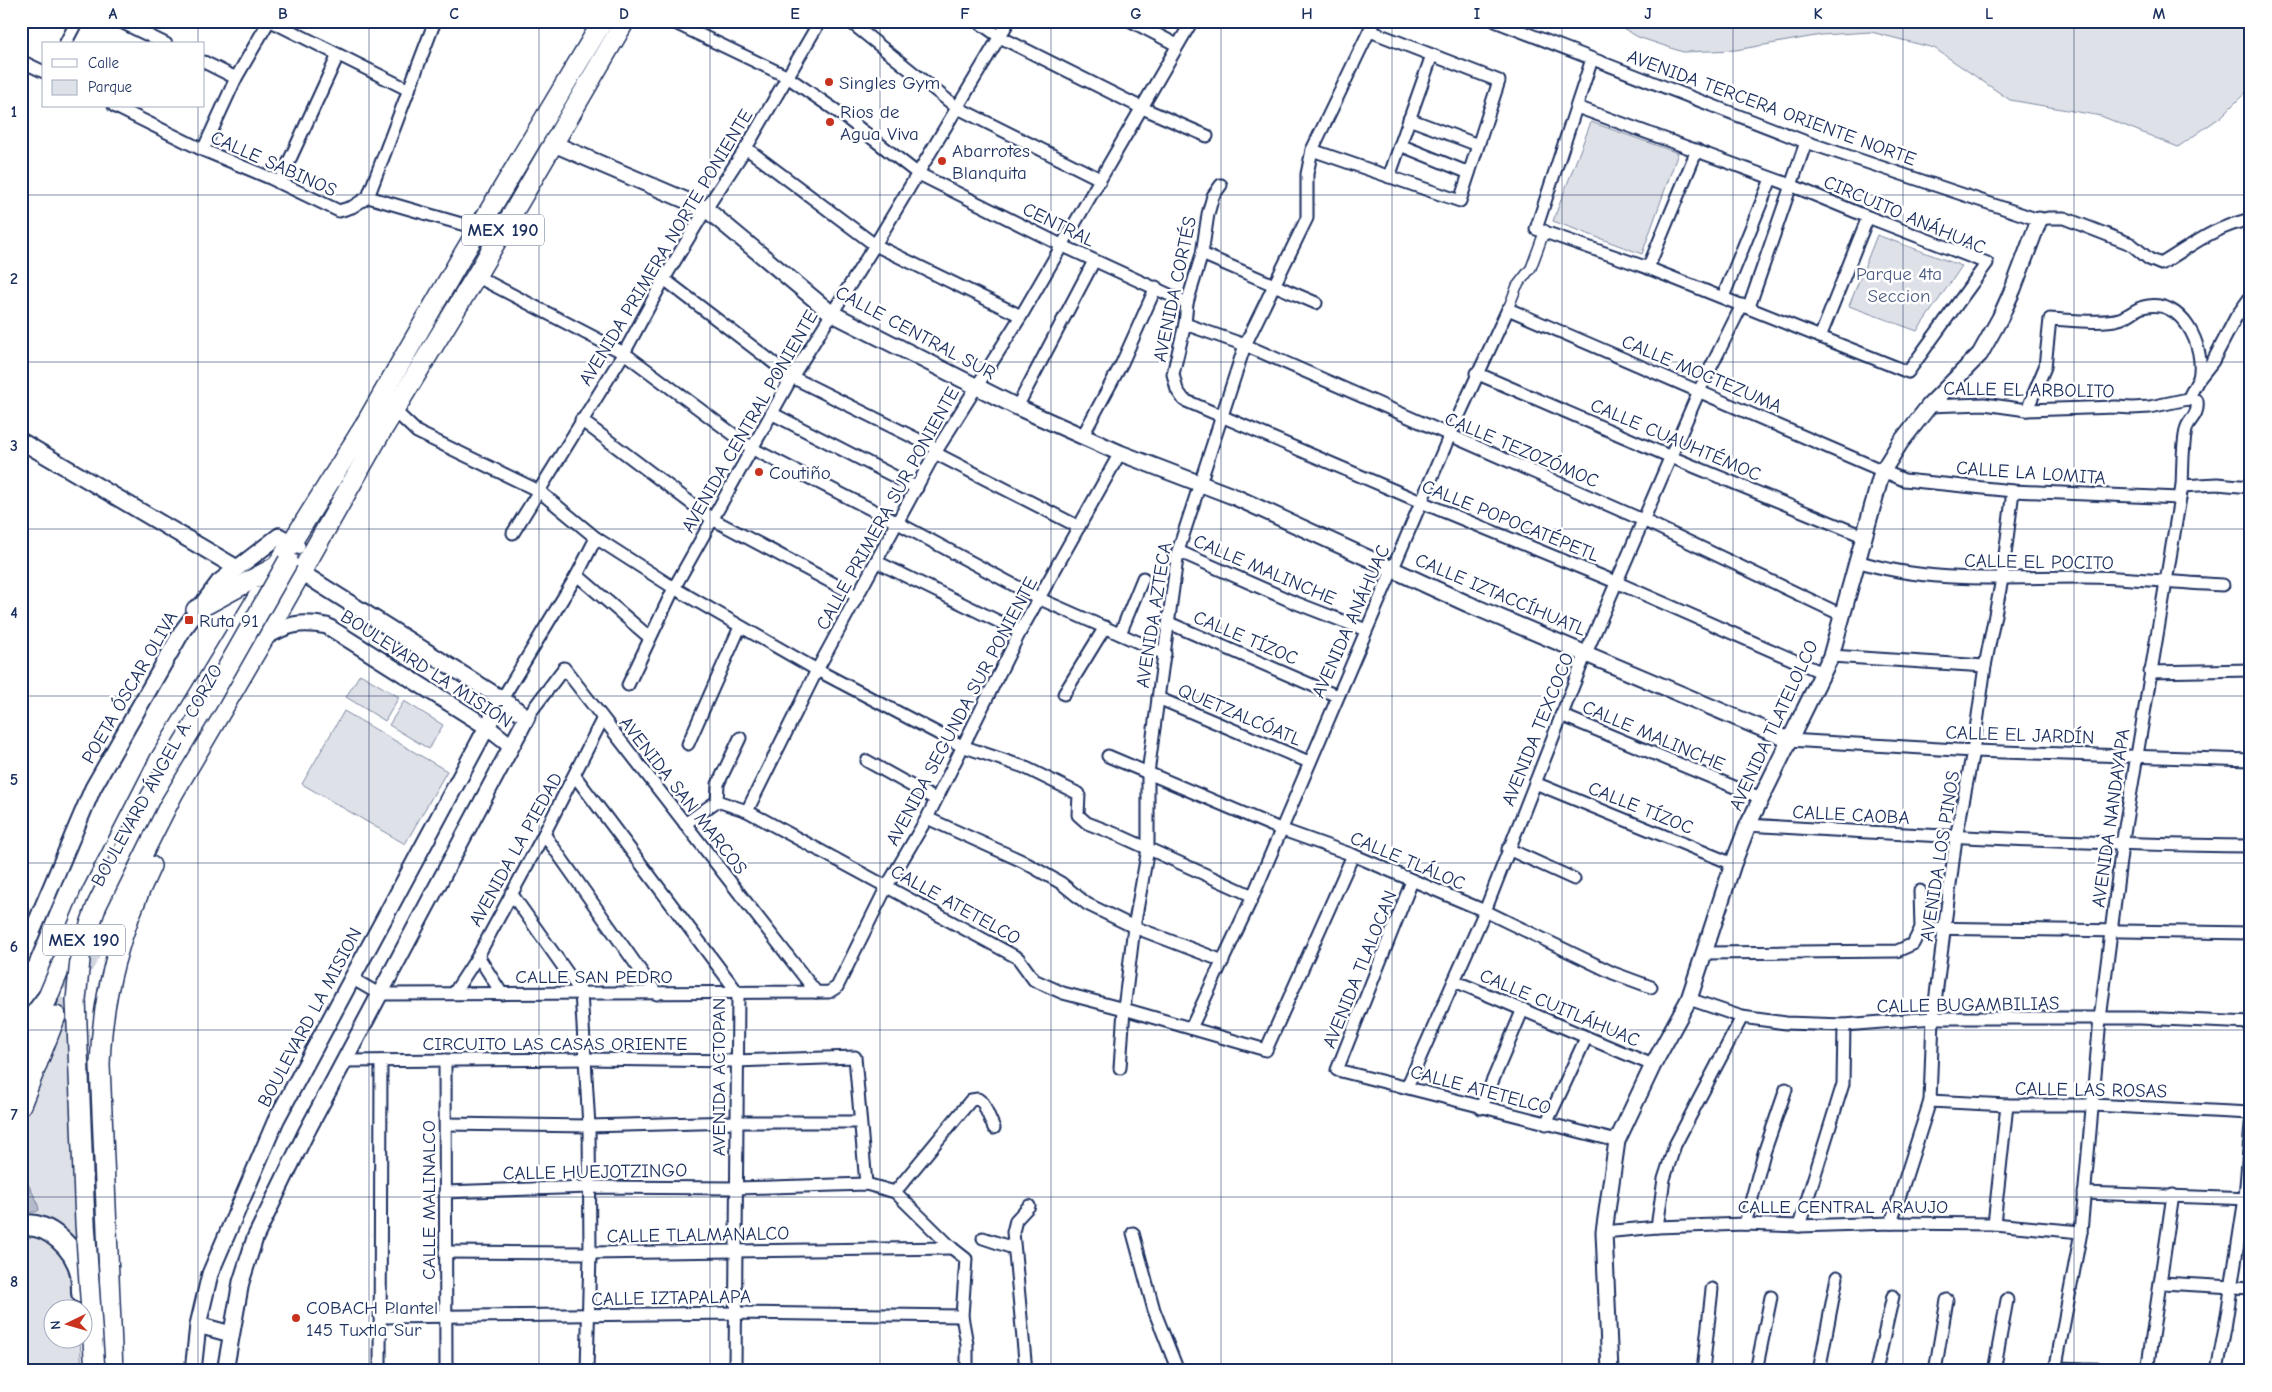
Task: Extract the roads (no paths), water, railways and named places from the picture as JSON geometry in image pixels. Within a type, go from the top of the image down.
[{"type":"highway","points":[[21,1033],[51,1007]]},
{"type":"highway","points":[[21,1226],[41,1228],[60,1238],[73,1253],[81,1273],[88,1371]]},
{"type":"main road","name":"MEX 190","points":[[369,435],[478,229],[603,21]]},
{"type":"main road","name":"MEX 190","points":[[369,435],[395,411],[625,21]]},
{"type":"main road","name":"BOULEVARD ÁNGEL A. CORZO","points":[[51,1007],[92,892],[159,761],[369,435]]},
{"type":"main road","name":"BOULEVARD ÁNGEL A. CORZO","points":[[111,917],[173,794],[264,638],[291,558],[369,435]]},
{"type":"main road","name":"MEX 190","points":[[95,1371],[85,1222],[76,1000],[80,950],[96,905],[151,796],[291,558]]},
{"type":"main road","points":[[196,610],[291,558]]},
{"type":"main road","points":[[112,1371],[100,1065],[101,1030],[106,997],[127,920],[228,702]]},
{"type":"main road","name":"MEX 190","points":[[21,1061],[51,1007]]},
{"type":"main road","name":"MEX 190","points":[[21,1105],[51,1007]]},
{"type":"street","points":[[66,42],[76,21]]},
{"type":"street","points":[[119,21],[162,42]]},
{"type":"street","points":[[203,150],[236,78],[270,21],[409,90]]},
{"type":"street","points":[[435,21],[368,197],[478,229]]},
{"type":"street","name":"CENTRAL","points":[[671,21],[786,76],[841,114],[917,173],[1060,245],[1156,287],[1187,303]]},
{"type":"street","name":"AVENIDA PRIMERA NORTE PONIENTE","points":[[513,533],[624,353],[664,279],[706,209],[746,148],[786,76],[820,21]]},
{"type":"street","points":[[849,21],[956,108],[1100,179]]},
{"type":"street","points":[[977,21],[1000,37],[1140,107],[1207,136]]},
{"type":"street","name":"AVENIDA CENTRAL PONIENTE","points":[[628,685],[649,637],[674,588],[792,377],[875,245],[1009,21]]},
{"type":"street","points":[[1131,21],[1177,45]]},
{"type":"street","name":"CALLE PRIMERA SUR PONIENTE","points":[[747,811],[817,670],[936,451],[1021,316],[1060,245],[1192,21]]},
{"type":"street","name":"AVENIDA TERCERA ORIENTE NORTE","points":[[1495,21],[1806,142],[2040,220]]},
{"type":"street","points":[[1372,26],[1432,55],[1499,82],[1460,201],[1312,150],[1372,26]]},
{"type":"street","points":[[279,183],[338,55]]},
{"type":"street","points":[[1389,177],[1432,55]]},
{"type":"street","points":[[1545,230],[1536,229],[1592,59]]},
{"type":"street","points":[[21,61],[42,71]]},
{"type":"street","points":[[205,62],[236,78]]},
{"type":"street","name":"CIRCUITO ANÁHUAC","points":[[1545,230],[1723,297],[1908,372],[1987,263],[1793,186],[1577,107]]},
{"type":"street","name":"CALLE SABINOS","points":[[118,108],[203,150],[338,211],[352,207],[368,197]]},
{"type":"street","points":[[1409,119],[1478,145]]},
{"type":"street","name":"AVENIDA TEXCOCO","points":[[1407,1087],[1485,911],[1586,653],[1618,583],[1699,391],[1746,306],[1793,186],[1806,142]]},
{"type":"street","name":"CALLE CENTRAL SUR","points":[[554,144],[706,209],[831,313],[1017,407],[1120,453],[1199,483]]},
{"type":"street","points":[[1400,145],[1469,173]]},
{"type":"street","points":[[746,148],[875,245],[1021,316]]},
{"type":"street","name":"AVENIDA AZTECA","points":[[1120,1068],[1124,1009],[1134,927],[1148,849],[1148,773],[1178,551],[1199,483],[1224,416],[1245,346],[1307,218],[1308,174],[1312,150]]},
{"type":"street","points":[[1648,268],[1697,150]]},
{"type":"street","points":[[1723,297],[1771,179]]},
{"type":"street","name":"AVENIDA CORTÉS","points":[[1184,400],[1177,390],[1173,374],[1185,324],[1187,303],[1202,254],[1208,214],[1213,196],[1221,185]]},
{"type":"street","points":[[1820,337],[1868,217]]},
{"type":"street","points":[[2040,220],[2056,217],[2064,218],[2131,244],[2149,259],[2161,264],[2212,231],[2229,224],[2251,219]]},
{"type":"street","name":"AVENIDA TLATELOLCO","points":[[1610,1371],[1604,1232],[1617,1141],[1653,1065],[1689,999],[1733,864],[1748,825],[1831,656],[1882,472],[1900,443],[1929,406],[1980,354],[2007,303],[2040,220]]},
{"type":"street","name":"AVENIDA ANÁHUAC","points":[[1191,1028],[1253,896],[1448,436],[1517,286],[1532,268],[1545,230]]},
{"type":"street","points":[[1202,254],[1316,303]]},
{"type":"street","points":[[1017,407],[1094,261]]},
{"type":"street","points":[[476,276],[624,353],[753,449],[1040,598],[1165,654]]},
{"type":"street","points":[[664,279],[792,377],[1079,527]]},
{"type":"street","points":[[1082,437],[1122,364],[1156,287]]},
{"type":"street","points":[[2188,399],[2198,380],[2213,361],[2231,325],[2251,296]]},
{"type":"street","points":[[2027,410],[2045,367],[2050,319],[2118,320],[2142,307],[2168,308],[2182,318],[2193,337],[2201,367],[2198,380]]},
{"type":"street","name":"CALLE MOCTEZUMA","points":[[1508,309],[1882,472]]},
{"type":"street","name":"CALLE TEZOZÓMOC","points":[[1185,324],[1245,346],[1644,522],[1842,615]]},
{"type":"street","name":"CALLE CUAUHTÉMOC","points":[[1476,373],[1671,457],[1863,536]]},
{"type":"street","name":"CALLE EL ARBOLITO","points":[[1929,406],[1984,404],[2027,410],[2150,407],[2188,399]]},
{"type":"street","name":"AVENIDA NANDAYAPA","points":[[2055,1369],[2081,1232],[2100,1019],[2122,845],[2182,486],[2186,428],[2194,418],[2197,406],[2196,401],[2188,399]]},
{"type":"street","name":"CALLE POPOCATÉPETL","points":[[1184,400],[1421,502],[1618,583],[1823,672]]},
{"type":"street","points":[[395,411],[417,432],[538,490],[596,538],[674,588],[740,627],[817,670],[962,746],[1024,767],[1080,794],[1078,815],[1087,823],[1253,896]]},
{"type":"street","points":[[772,414],[917,488]]},
{"type":"street","points":[[581,420],[712,520],[857,596]]},
{"type":"street","points":[[21,441],[238,568]]},
{"type":"street","name":"AVENIDA SEGUNDA SUR PONIENTE","points":[[837,986],[887,886],[927,818],[1020,632],[1120,453]]},
{"type":"street","name":"CALLE LA LOMITA","points":[[1882,472],[1904,480],[2013,492],[2180,498]]},
{"type":"street","name":"CALLE IZTACCÍHUATL","points":[[1199,483],[1235,497],[1468,604],[1789,740]]},
{"type":"street","points":[[2182,486],[2217,484],[2251,487]]},
{"type":"street","name":"AVENIDA LOS PINOS","points":[[1891,1223],[1930,1101],[1933,1018],[1956,838],[1973,751],[1985,666],[2002,578],[2013,492]]},
{"type":"street","name":"POETA ÓSCAR OLIVA","points":[[21,958],[93,788],[196,610],[219,582],[279,536],[291,558]]},
{"type":"street","points":[[502,699],[577,575],[596,538]]},
{"type":"street","name":"CALLE MALINCHE","points":[[1178,551],[1291,601],[1366,630]]},
{"type":"street","name":"BOULEVARD LA MISIÓN","points":[[291,558],[527,717]]},
{"type":"street","name":"CALLE EL POCITO","points":[[1857,561],[1887,570],[1918,574],[2002,578],[2085,577],[2223,585]]},
{"type":"street","points":[[876,562],[1020,632]]},
{"type":"street","points":[[577,575],[649,637]]},
{"type":"street","points":[[1120,634],[1143,578]]},
{"type":"street","name":"BOULEVARD LA MISIÓN","points":[[264,638],[294,624],[308,622],[327,626],[486,727],[511,746]]},
{"type":"street","name":"CALLE TÍZOC","points":[[1169,623],[1337,696]]},
{"type":"street","points":[[688,744],[740,627]]},
{"type":"street","points":[[1064,694],[1105,627]]},
{"type":"street","points":[[1831,656],[1985,666]]},
{"type":"street","name":"AVENIDA SAN MARCOS","points":[[527,717],[564,668],[602,720],[816,992]]},
{"type":"street","points":[[2150,672],[2251,670]]},
{"type":"street","name":"QUETZALCÓATL","points":[[1158,698],[1309,762]]},
{"type":"street","name":"BOULEVARD LA MISION","points":[[193,1371],[198,1325],[210,1274],[276,1120],[502,699]]},
{"type":"street","name":"CALLE MALINCHE","points":[[1561,715],[1761,798]]},
{"type":"street","points":[[224,1371],[241,1282],[255,1238],[306,1132],[527,717]]},
{"type":"street","name":"AVENIDA LA PIEDAD","points":[[454,993],[478,956],[575,776],[602,720]]},
{"type":"street","points":[[685,824],[717,801],[718,784],[740,738]]},
{"type":"street","name":"CALLE EL JARDÍN","points":[[1789,740],[1973,751],[2251,760]]},
{"type":"street","name":"CALLE TLÁLOC","points":[[1108,756],[1280,829],[1353,854],[1485,911],[1613,972],[1651,987]]},
{"type":"street","points":[[867,761],[935,799]]},
{"type":"street","name":"AVENIDA ACTOPAN","points":[[575,776],[738,992],[735,1122],[735,1371]]},
{"type":"street","name":"CALLE TÍZOC","points":[[1535,783],[1733,864]]},
{"type":"street","name":"CALLE ATETELCO","points":[[717,801],[747,811],[1018,958],[1034,980],[1063,994],[1124,1009],[1266,1050],[1353,854]]},
{"type":"street","points":[[927,818],[1022,861],[1061,883],[1088,904],[1134,927],[1223,961]]},
{"type":"street","name":"CALLE CAOBA","points":[[1748,825],[1956,838],[2122,845],[2251,846]]},
{"type":"street","points":[[544,834],[657,994]]},
{"type":"street","points":[[1508,849],[1574,879]]},
{"type":"street","name":"AVENIDA TLALOCAN","points":[[1337,1070],[1412,881]]},
{"type":"street","points":[[1704,953],[1898,951],[1914,944],[1921,928],[1920,891]]},
{"type":"street","points":[[511,893],[581,992],[589,1126],[590,1254],[587,1371]]},
{"type":"street","points":[[1921,928],[2251,933]]},
{"type":"street","points":[[478,956],[502,994]]},
{"type":"street","points":[[353,979],[379,994]]},
{"type":"street","name":"CALLE CUITLÁHUAC","points":[[1454,981],[1653,1065]]},
{"type":"street","name":"CALLE SAN PEDRO","points":[[379,994],[829,992],[837,986]]},
{"type":"street","name":"CALLE BUGAMBILIAS","points":[[1689,999],[1742,1017],[1786,1023],[1844,1025],[1933,1018],[2148,1018],[2251,1023]]},
{"type":"street","points":[[1481,1108],[1523,1009]]},
{"type":"street","points":[[1657,1227],[1664,1179],[1675,1145],[1742,1017]]},
{"type":"street","points":[[1799,1226],[1843,1084],[1844,1025]]},
{"type":"street","points":[[1546,1124],[1586,1038]]},
{"type":"street","name":"CIRCUITO LAS CASAS ORIENTE","points":[[345,1061],[585,1059],[736,1061],[855,1057],[860,1122]]},
{"type":"street","name":"CALLE MALINALCO","points":[[445,1060],[446,1371]]},
{"type":"street","points":[[380,1371],[381,1061]]},
{"type":"street","name":"CALLE ATETELCO","points":[[1337,1070],[1617,1141]]},
{"type":"street","points":[[1744,1224],[1764,1153],[1786,1089]]},
{"type":"street","points":[[968,1371],[967,1344],[962,1316],[963,1276],[966,1258],[952,1248],[895,1192],[971,1100],[978,1099],[983,1103],[994,1128]]},
{"type":"street","name":"CALLE LAS ROSAS","points":[[1930,1101],[2006,1105],[2092,1105],[2251,1113]]},
{"type":"street","points":[[1994,1224],[2006,1105]]},
{"type":"street","points":[[446,1124],[589,1126],[735,1122],[860,1122],[866,1184]]},
{"type":"street","points":[[2217,1371],[2226,1328],[2230,1286],[2248,1199],[2251,1124]]},
{"type":"street","name":"CALLE HUEJOTZINGO","points":[[445,1192],[589,1187],[736,1188],[866,1184],[895,1192]]},
{"type":"street","points":[[2084,1193],[2248,1199]]},
{"type":"street","points":[[2147,1370],[2162,1283],[2173,1195]]},
{"type":"street","points":[[1026,1371],[1013,1232],[1016,1220],[1029,1206]]},
{"type":"street","name":"CALLE CENTRAL ARAUJO","points":[[1604,1232],[1657,1227],[1744,1224],[1799,1226],[1891,1223],[1994,1224],[2081,1232]]},
{"type":"street","points":[[1134,1233],[1154,1310],[1178,1371]]},
{"type":"street","points":[[983,1238],[1013,1248]]},
{"type":"street","name":"CALLE TLALMANALCO","points":[[445,1252],[590,1254],[952,1248]]},
{"type":"street","points":[[1819,1371],[1837,1277]]},
{"type":"street","points":[[2162,1283],[2251,1288]]},
{"type":"street","points":[[1703,1371],[1712,1289]]},
{"type":"street","points":[[1876,1371],[1893,1296]]},
{"type":"street","points":[[1756,1371],[1771,1297]]},
{"type":"street","points":[[1935,1371],[1947,1300]]},
{"type":"street","points":[[1994,1371],[2007,1300]]},
{"type":"street","name":"CALLE IZTAPALAPA","points":[[380,1317],[736,1313],[962,1316]]},
{"type":"street","points":[[198,1325],[231,1334]]},
{"type":"street","points":[[2055,1369],[2156,1371]]},
{"type":"water","points":[[21,1171],[37,1201],[39,1210],[36,1212],[21,1212],[21,1197],[27,1193],[21,1186]]},
{"type":"tunnel","points":[[56,1016],[111,917]]},
{"type":"place","name":"Singles Gym","points":[[829,82]]},
{"type":"place","name":"Rios de Agua Viva","points":[[830,122]]},
{"type":"place","name":"Abarrotes Blanquita","points":[[942,161]]},
{"type":"place","name":"Coutiño","points":[[759,472]]},
{"type":"place","name":"Ruta 91","points":[[189,620]]},
{"type":"place","name":"COBACH Plantel 145 Tuxtla Sur","points":[[296,1318]]},
{"type":"park label","name":"Parque 4ta Seccion","points":[[1899,284]]}]
